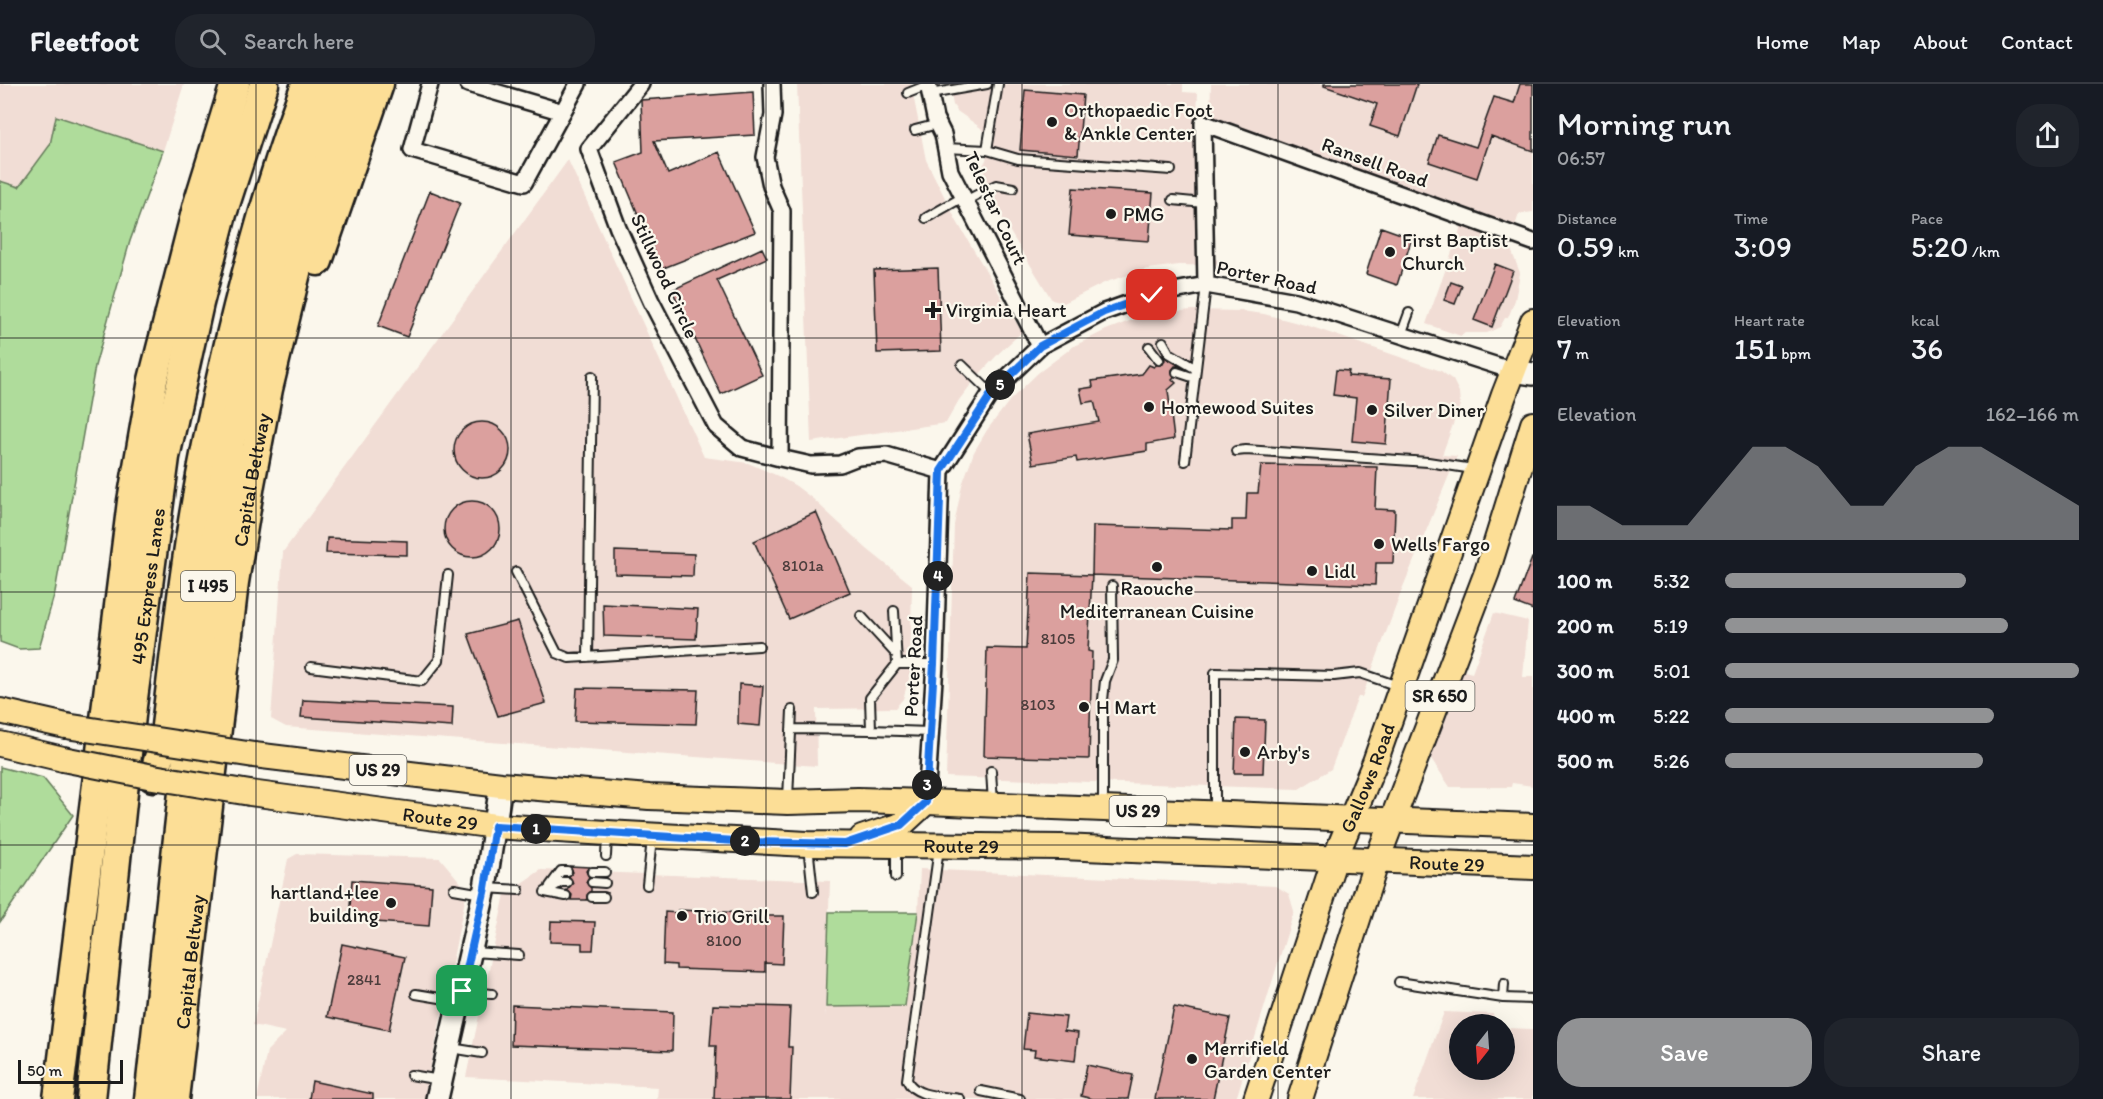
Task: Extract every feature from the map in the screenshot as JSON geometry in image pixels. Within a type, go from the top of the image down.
[{"type":"highway","points":[[58,1099],[132,501],[139,407],[154,309],[179,199],[215,84]]},
{"type":"highway","points":[[132,501],[158,357],[198,204],[235,84]]},
{"type":"highway","name":"495 Express Lanes","points":[[91,1099],[132,705],[165,457],[222,214],[264,84]]},
{"type":"highway","points":[[164,688],[178,520],[209,356],[278,84]]},
{"type":"highway","points":[[153,777],[164,688],[218,386],[238,299],[266,201],[306,84]]},
{"type":"highway","name":"I 495","points":[[149,1099],[199,649],[230,442],[270,272],[324,84]]},
{"type":"highway","name":"Capital Beltway","points":[[174,1099],[234,582],[250,484],[268,389],[299,260],[352,84]]},
{"type":"highway","points":[[268,389],[306,299],[379,84]]},
{"type":"main road","name":"Gallows Road","points":[[1256,1099],[1335,858],[1375,762],[1478,470],[1523,372],[1533,321]]},
{"type":"main road","name":"Gallows Road","points":[[1300,1099],[1377,860],[1487,572],[1533,424]]},
{"type":"main road","name":"Route 29","points":[[0,711],[66,726],[254,755],[501,785],[649,797],[788,802],[858,800],[926,802],[1533,826]]},
{"type":"main road","name":"Route 29","points":[[0,744],[153,777],[250,793],[495,826],[607,845],[653,836],[807,844],[1061,847],[1533,867]]},
{"type":"main road","points":[[845,844],[901,825],[926,802]]},
{"type":"street","points":[[430,84],[412,150],[524,183],[578,84]]},
{"type":"street","points":[[468,84],[563,112]]},
{"type":"street","name":"Stillwood Circle","points":[[641,84],[589,149],[618,228],[651,301],[716,426],[742,448],[811,465],[840,464],[858,457],[886,455],[941,471]]},
{"type":"street","points":[[772,84],[773,115],[765,157],[771,186],[782,211],[780,458]]},
{"type":"street","name":"Telestar Court","points":[[928,88],[943,134],[950,171],[1040,346]]},
{"type":"street","name":"Ransell Road","points":[[1204,203],[1203,123],[1533,242]]},
{"type":"street","points":[[1204,203],[1206,285]]},
{"type":"street","name":"Porter Road","points":[[926,802],[941,471],[992,393],[1040,346],[1104,312],[1152,295],[1206,285],[1296,301],[1523,372]]},
{"type":"street","points":[[439,1090],[484,891],[501,785]]},
{"type":"lane","points":[[908,93],[928,88],[987,84]]},
{"type":"lane","points":[[987,150],[998,84]]},
{"type":"lane","points":[[915,130],[938,124]]},
{"type":"lane","points":[[945,148],[987,150],[1018,159],[1172,170]]},
{"type":"lane","points":[[926,218],[996,185],[1013,188]]},
{"type":"lane","points":[[1173,201],[1204,203]]},
{"type":"lane","points":[[1185,461],[1206,285]]},
{"type":"lane","points":[[1401,335],[1409,313]]},
{"type":"lane","points":[[1164,342],[1169,353],[1195,374]]},
{"type":"lane","points":[[1149,347],[1159,360]]},
{"type":"lane","points":[[962,365],[992,393]]},
{"type":"lane","points":[[1177,372],[1195,374]]},
{"type":"lane","points":[[588,657],[591,376]]},
{"type":"lane","points":[[1236,451],[1428,462],[1478,470]]},
{"type":"lane","points":[[516,572],[557,653],[569,658],[759,646]]},
{"type":"lane","points":[[311,667],[422,681],[439,660],[448,575]]},
{"type":"lane","points":[[1103,810],[1103,700],[1105,681],[1113,660],[1112,586]]},
{"type":"lane","points":[[871,730],[870,698],[897,664],[894,611]]},
{"type":"lane","points":[[861,616],[895,653]]},
{"type":"lane","points":[[897,664],[934,664]]},
{"type":"lane","points":[[1215,814],[1215,674],[1334,676],[1360,673],[1402,687]]},
{"type":"lane","points":[[788,802],[792,710]]},
{"type":"lane","points":[[791,729],[930,732]]},
{"type":"lane","points":[[991,771],[993,805]]},
{"type":"lane","points":[[646,885],[653,836]]},
{"type":"lane","points":[[807,844],[813,892]]},
{"type":"lane","points":[[896,845],[896,878]]},
{"type":"lane","points":[[940,846],[908,1080],[912,1088],[921,1093],[960,1099]]},
{"type":"lane","points":[[545,892],[561,871],[567,871]]},
{"type":"lane","points":[[592,872],[605,872]]},
{"type":"lane","points":[[545,892],[561,882],[567,882]]},
{"type":"lane","points":[[592,882],[605,883]]},
{"type":"lane","points":[[454,889],[519,890]]},
{"type":"lane","points":[[545,892],[566,896]]},
{"type":"lane","points":[[592,897],[604,897]]},
{"type":"lane","points":[[470,952],[519,955]]},
{"type":"lane","points":[[1399,982],[1503,998],[1533,999]]},
{"type":"lane","points":[[1503,998],[1504,984]]},
{"type":"lane","points":[[416,994],[460,996],[492,994]]},
{"type":"lane","points":[[449,1047],[482,1053]]},
{"type":"lane","points":[[411,1075],[439,1090]]},
{"type":"lane","points":[[981,1092],[1020,1099]]},
{"type":"shaded area","points":[[0,84],[184,84],[163,151],[56,117],[50,145],[19,187],[0,181]]},
{"type":"shaded area","points":[[797,84],[911,84],[926,160],[956,220],[1022,332],[976,378],[959,400],[946,423],[811,442]]},
{"type":"shaded area","points":[[949,84],[1183,84],[1183,92],[1198,93],[1194,176],[1207,177],[1205,254],[1230,266],[1179,265],[1148,269],[1106,282],[1064,303],[1052,300],[1007,227],[980,171],[986,160],[987,138],[981,128],[957,111],[953,105]]},
{"type":"shaded area","points":[[1211,84],[1533,84],[1533,212],[1519,214],[1515,226],[1210,116]]},
{"type":"shaded area","points":[[568,160],[704,457],[748,463],[796,486],[867,549],[912,585],[910,675],[903,699],[895,708],[816,709],[817,766],[286,727],[271,719],[283,552]]},
{"type":"shaded area","points":[[1463,221],[1512,239],[1509,244],[1520,273],[1515,300],[1508,318],[1505,318],[1500,327],[1487,333],[1465,333],[1461,336],[1426,324]]},
{"type":"shaded area","points":[[1192,310],[1264,314],[1309,326],[1441,371],[1453,380],[1459,392],[1460,405],[1442,455],[1457,456],[1403,587],[1362,697],[1358,697],[1331,769],[1299,789],[946,777],[954,525],[962,485],[974,452],[987,430],[1010,400],[1038,373],[1074,346],[1135,319],[1160,313]]},
{"type":"shaded area","points":[[1494,613],[1528,621],[1523,677],[1533,677],[1533,786],[1512,783],[1511,787],[1450,787],[1430,757],[1461,670],[1472,673]]},
{"type":"shaded area","points":[[297,854],[440,858],[467,890],[424,1099],[257,1099],[267,1051],[286,1032],[253,1025],[288,859]]},
{"type":"shaded area","points":[[920,869],[1276,886],[1289,894],[1294,911],[1236,1099],[657,1099],[658,1087],[466,1077],[505,894],[541,870],[830,881],[825,1016],[826,1007],[905,1006],[918,912]]},
{"type":"shaded area","points":[[1444,1012],[1493,1014],[1449,1014],[1449,1080],[1515,1080],[1515,1028],[1533,1029],[1533,1099],[1413,1099]]},
{"type":"green space","points":[[56,116],[163,151],[130,241],[95,366],[55,592],[39,648],[19,649],[0,642],[0,181],[19,187],[50,145]]},
{"type":"green space","points":[[0,767],[43,778],[73,815],[0,922]]},
{"type":"green space","points":[[829,912],[918,912],[905,1006],[826,1007]]},
{"type":"building","points":[[1324,84],[1417,84],[1400,136],[1370,126],[1377,104],[1324,86]]},
{"type":"building","points":[[1520,84],[1533,84],[1533,151],[1491,136],[1477,178],[1429,162],[1438,135],[1476,147],[1494,97],[1514,103]]},
{"type":"building","name":"Orthopaedic Foot & Ankle Center","points":[[1025,90],[1083,95],[1078,155],[1020,150]]},
{"type":"building","points":[[753,92],[755,135],[654,141],[668,174],[719,152],[755,232],[661,269],[616,162],[643,152],[641,100]]},
{"type":"building","name":"PMG","points":[[1073,188],[1153,193],[1149,241],[1069,235]]},
{"type":"building","points":[[430,191],[460,203],[407,337],[378,326]]},
{"type":"building","points":[[1381,227],[1412,238],[1397,285],[1366,274]]},
{"type":"building","points":[[762,248],[767,258],[717,280],[762,375],[721,394],[672,290]]},
{"type":"building","points":[[1495,264],[1513,271],[1492,327],[1474,320]]},
{"type":"building","points":[[938,268],[941,351],[877,353],[874,270]]},
{"type":"building","points":[[1451,282],[1462,286],[1455,304],[1444,300]]},
{"type":"building","name":"Homewood Suites","points":[[1163,354],[1180,366],[1175,366],[1172,370],[1174,377],[1172,379],[1176,383],[1168,390],[1174,439],[1147,444],[1147,451],[1077,462],[1076,457],[1033,464],[1027,434],[1099,422],[1094,401],[1083,403],[1080,389],[1093,387],[1092,381],[1142,374],[1149,365],[1154,367],[1163,364],[1165,360]]},
{"type":"building","name":"Silver Diner","points":[[1336,370],[1349,371],[1348,376],[1391,379],[1386,444],[1352,441],[1356,398],[1333,395]]},
{"type":"building","points":[[477,422],[487,422],[502,430],[508,439],[510,450],[508,461],[502,470],[487,478],[477,478],[466,473],[459,466],[454,455],[454,445],[459,434],[466,427]]},
{"type":"building","points":[[1261,465],[1377,467],[1375,509],[1395,510],[1393,563],[1376,563],[1375,585],[1092,575],[1093,526],[1232,530],[1232,520],[1246,520],[1247,493],[1258,493]]},
{"type":"building","points":[[467,501],[477,501],[492,509],[498,518],[500,529],[498,540],[492,549],[477,557],[467,557],[456,552],[449,545],[444,534],[444,524],[449,513],[456,506]]},
{"type":"building","points":[[816,512],[850,592],[789,619],[754,541]]},
{"type":"building","points":[[327,538],[407,541],[407,555],[326,553]]},
{"type":"building","points":[[615,551],[694,554],[693,576],[615,574]]},
{"type":"building","points":[[1533,558],[1533,610],[1515,603]]},
{"type":"building","points":[[1030,573],[1092,575],[1088,651],[1092,652],[1089,759],[984,756],[987,648],[1026,649]]},
{"type":"building","points":[[603,604],[698,609],[696,639],[604,636]]},
{"type":"building","points":[[518,621],[546,703],[498,716],[468,634]]},
{"type":"building","points":[[739,684],[763,686],[760,726],[738,724]]},
{"type":"building","points":[[577,688],[698,690],[696,724],[575,721]]},
{"type":"building","points":[[303,700],[453,707],[452,727],[301,717]]},
{"type":"building","points":[[1236,719],[1265,720],[1263,773],[1234,773]]},
{"type":"building","points":[[570,866],[589,867],[586,871],[589,877],[586,882],[591,891],[587,895],[587,900],[571,900],[572,895],[567,890],[573,883],[569,876],[573,872]]},
{"type":"building","name":"hartland+lee building","points":[[352,880],[432,886],[429,926],[349,920]]},
{"type":"building","points":[[678,910],[784,916],[782,964],[765,963],[765,972],[676,969],[676,965],[663,964],[665,912],[678,913]]},
{"type":"building","points":[[551,921],[595,922],[593,950],[582,950],[582,943],[550,942]]},
{"type":"building","points":[[342,944],[405,957],[389,1030],[327,1017]]},
{"type":"building","points":[[512,1005],[673,1012],[672,1051],[511,1045]]},
{"type":"building","points":[[713,1005],[790,1007],[788,1047],[792,1047],[790,1099],[714,1099],[716,1046],[710,1046]]},
{"type":"building","name":"Merrifield Garden Center","points":[[1174,1007],[1230,1018],[1213,1099],[1155,1099]]},
{"type":"building","points":[[1027,1013],[1066,1017],[1064,1031],[1078,1033],[1075,1061],[1034,1056],[1035,1050],[1023,1049]]},
{"type":"building","points":[[1087,1065],[1133,1075],[1128,1099],[1093,1099],[1081,1096]]},
{"type":"building","points":[[312,1081],[373,1094],[373,1099],[309,1099]]},
{"type":"place","name":"Orthopaedic Foot & Ankle Center","points":[[1052,122]]},
{"type":"place","name":"PMG","points":[[1111,214]]},
{"type":"place","name":"First Baptist Church","points":[[1390,252]]},
{"type":"place","name":"Virginia Heart","points":[[933,310]]},
{"type":"place","name":"Homewood Suites","points":[[1149,407]]},
{"type":"place","name":"Silver Diner","points":[[1372,410]]},
{"type":"place","name":"Wells Fargo","points":[[1379,544]]},
{"type":"place","name":"Raouche Mediterranean Cuisine","points":[[1157,567]]},
{"type":"place","name":"Lidl","points":[[1312,571]]},
{"type":"place","name":"H Mart","points":[[1084,707]]},
{"type":"place","name":"Arby's","points":[[1245,752]]},
{"type":"place","name":"hartland+lee building","points":[[391,903]]},
{"type":"place","name":"Trio Grill","points":[[682,916]]},
{"type":"place","name":"Merrifield Garden Center","points":[[1192,1059]]},
{"type":"route","points":[[462,991],[485,888],[495,826],[752,842],[845,844],[901,825],[926,802],[941,471],[992,393],[1040,346],[1104,312],[1152,295]]}]
